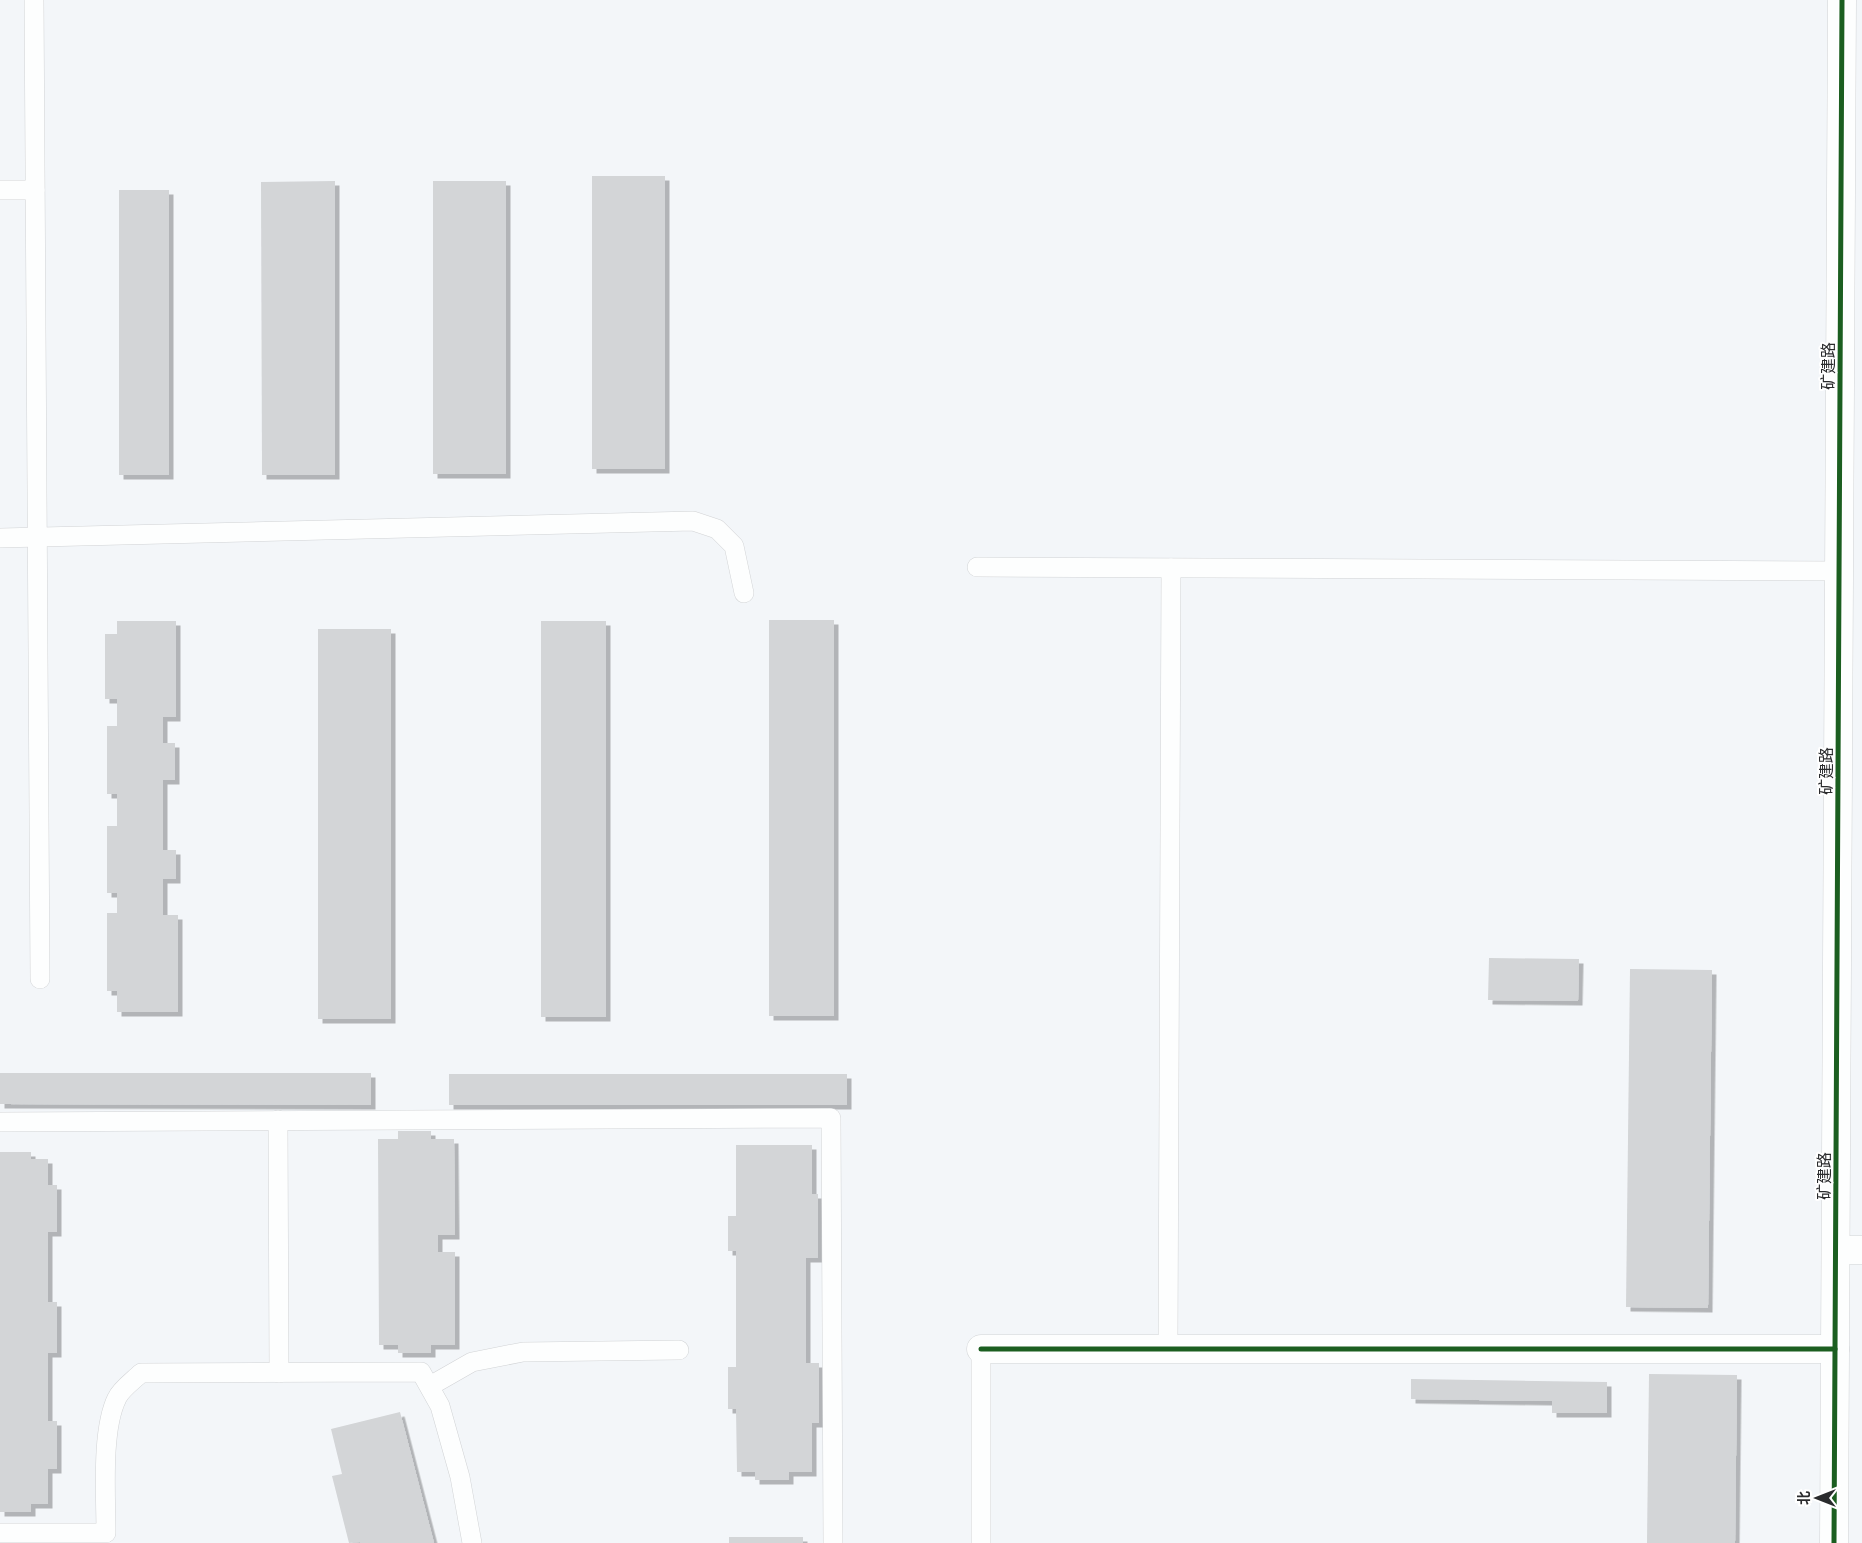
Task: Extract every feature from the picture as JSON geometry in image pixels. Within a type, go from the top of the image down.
[{"type":"street","name":"矿建路","points":[[1834,1543],[1835,1349],[1849,1250],[1839,572],[1842,0]]},
{"type":"street","points":[[981,1349],[1835,1349]]},
{"type":"lane","points":[[34,0],[40,979]]},
{"type":"lane","points":[[0,190],[35,190]]},
{"type":"lane","points":[[0,538],[693,521],[717,530],[734,546],[744,593]]},
{"type":"lane","points":[[977,567],[1839,572]]},
{"type":"lane","points":[[1168,1349],[1171,568]]},
{"type":"lane","points":[[0,1122],[831,1118],[833,1543]]},
{"type":"lane","points":[[278,1120],[280,1373]]},
{"type":"lane","points":[[981,1349],[981,1543]]},
{"type":"lane","points":[[430,1386],[472,1362],[523,1352],[679,1350]]},
{"type":"lane","points":[[0,1533],[106,1532],[106,1452],[112,1412],[117,1396],[141,1373],[421,1372],[440,1406],[460,1477],[472,1543]]},
{"type":"building","points":[[592,176],[665,176],[665,469],[592,469]]},
{"type":"building","points":[[335,181],[335,475],[262,475],[261,182]]},
{"type":"building","points":[[433,181],[506,181],[506,474],[433,474]]},
{"type":"building","points":[[119,190],[169,190],[169,475],[119,475]]},
{"type":"building","points":[[769,620],[834,620],[834,1016],[769,1016]]},
{"type":"building","points":[[117,621],[176,621],[176,717],[163,717],[163,743],[175,743],[175,780],[163,780],[163,850],[176,850],[176,879],[163,879],[163,915],[178,915],[178,1012],[117,1012],[117,991],[107,991],[107,913],[117,913],[117,893],[107,893],[107,826],[117,826],[117,794],[107,794],[107,726],[117,726],[117,699],[105,699],[105,634],[117,634]]},
{"type":"building","points":[[541,621],[606,621],[606,1017],[541,1017]]},
{"type":"building","points":[[318,629],[391,629],[391,1019],[318,1019]]},
{"type":"building","points":[[1489,958],[1579,959],[1578,1001],[1488,1000]]},
{"type":"building","points":[[1630,969],[1712,970],[1708,1308],[1626,1307]]},
{"type":"building","points":[[0,1073],[371,1073],[371,1105],[0,1104]]},
{"type":"building","points":[[449,1074],[847,1074],[847,1105],[449,1105]]},
{"type":"building","points":[[398,1131],[431,1131],[431,1139],[454,1139],[455,1235],[438,1235],[438,1252],[455,1252],[455,1345],[431,1345],[431,1353],[398,1353],[398,1345],[379,1345],[378,1139],[398,1139]]},
{"type":"building","points":[[736,1145],[812,1145],[812,1194],[818,1194],[818,1258],[806,1258],[806,1363],[819,1363],[819,1423],[812,1423],[812,1472],[789,1472],[789,1480],[755,1480],[755,1472],[737,1472],[736,1409],[728,1409],[728,1367],[736,1367],[736,1251],[728,1251],[728,1216],[736,1216]]},
{"type":"building","points":[[0,1152],[31,1152],[31,1159],[48,1159],[48,1185],[57,1185],[57,1232],[48,1232],[48,1302],[57,1302],[57,1353],[48,1353],[48,1421],[57,1421],[57,1469],[48,1469],[48,1504],[31,1504],[31,1512],[0,1512]]},
{"type":"building","points":[[1649,1374],[1737,1375],[1735,1543],[1647,1543]]},
{"type":"building","points":[[1411,1379],[1607,1382],[1607,1413],[1552,1413],[1552,1401],[1411,1399]]},
{"type":"building","points":[[400,1412],[434,1543],[349,1543],[332,1476],[342,1474],[331,1429]]},
{"type":"building","points":[[729,1537],[803,1537],[803,1543],[729,1543]]},
{"type":"cycle path","points":[[1834,1543],[1842,0]]},
{"type":"cycle path","points":[[981,1349],[1835,1349]]}]
